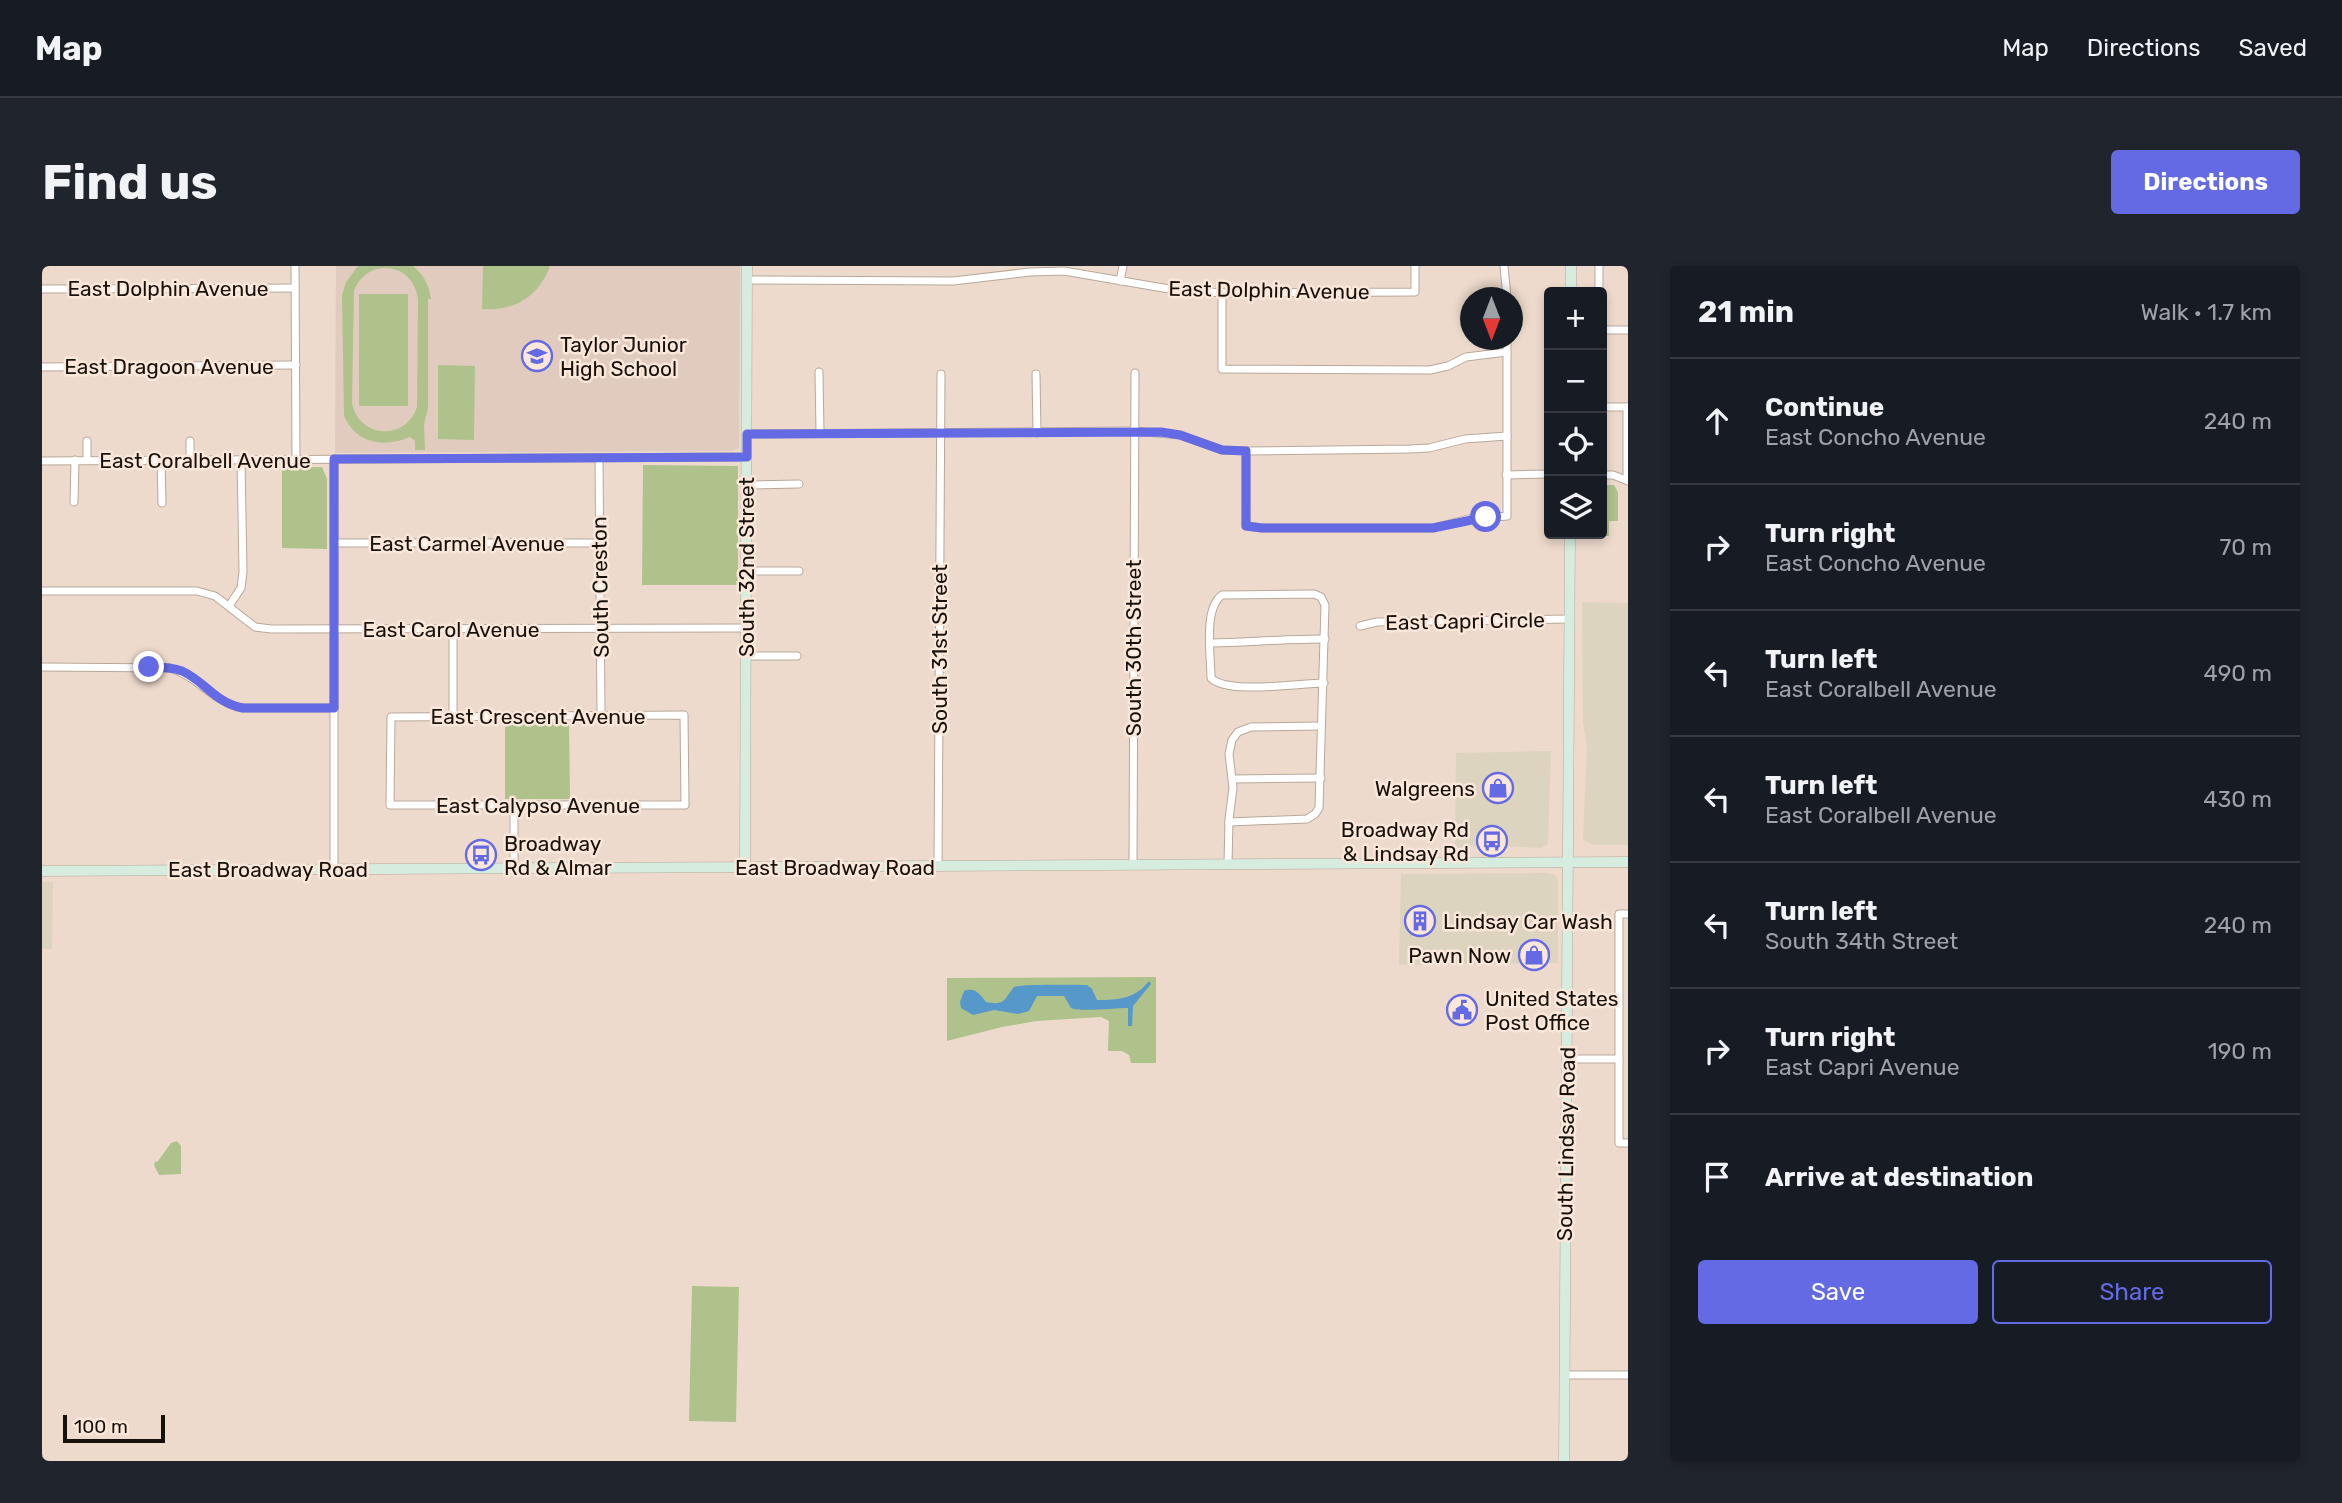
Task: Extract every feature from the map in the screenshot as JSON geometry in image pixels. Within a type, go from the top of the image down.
[{"type":"main road","name":"South 32nd Street","points":[[745,867],[747,266]]},
{"type":"main road","points":[[1571,266],[1571,287]]},
{"type":"main road","name":"South Lindsay Road","points":[[1564,1461],[1570,539]]},
{"type":"main road","name":"East Broadway Road","points":[[42,871],[1628,862]]},
{"type":"street","points":[[295,266],[296,459]]},
{"type":"street","points":[[1120,281],[1123,266]]},
{"type":"street","name":"East Dolphin Avenue","points":[[747,280],[953,281],[1064,271],[1169,289],[1223,293],[1415,292],[1415,266]]},
{"type":"street","points":[[1504,266],[1506,287]]},
{"type":"street","points":[[1599,266],[1599,287]]},
{"type":"street","name":"East Dolphin Avenue","points":[[42,289],[295,288]]},
{"type":"street","points":[[1223,293],[1223,369],[1430,370],[1448,366],[1466,357],[1507,352],[1507,516],[1469,519],[1433,528],[1246,526],[1246,451]]},
{"type":"street","points":[[1607,330],[1628,330]]},
{"type":"street","name":"East Dragoon Avenue","points":[[42,367],[296,365]]},
{"type":"street","points":[[819,372],[820,433]]},
{"type":"street","name":"South 30th Street","points":[[1133,865],[1135,373]]},
{"type":"street","name":"South 31st Street","points":[[938,866],[941,374]]},
{"type":"street","points":[[1036,374],[1037,433]]},
{"type":"street","points":[[1607,407],[1628,407],[1628,481],[1607,475]]},
{"type":"street","points":[[747,434],[1134,431],[1180,435],[1222,450],[1246,451],[1429,448],[1465,439],[1507,436]]},
{"type":"street","points":[[87,441],[87,460]]},
{"type":"street","points":[[190,441],[190,460]]},
{"type":"street","name":"East Coralbell Avenue","points":[[42,461],[747,457]]},
{"type":"street","name":"South Creston","points":[[599,458],[601,716]]},
{"type":"street","points":[[334,459],[334,868]]},
{"type":"street","points":[[74,502],[75,460]]},
{"type":"street","points":[[161,460],[162,503]]},
{"type":"street","points":[[229,606],[241,588],[243,572],[241,460]]},
{"type":"street","points":[[1506,475],[1544,474]]},
{"type":"street","points":[[747,485],[799,484]]},
{"type":"street","name":"East Carmel Avenue","points":[[334,543],[600,542]]},
{"type":"street","points":[[747,571],[799,571]]},
{"type":"street","name":"East Carol Avenue","points":[[42,591],[197,591],[215,596],[256,627],[271,629],[746,628]]},
{"type":"street","points":[[1229,822],[1307,819],[1319,808],[1324,683],[1325,605],[1321,597],[1314,594],[1222,595],[1216,600],[1210,613],[1211,678],[1216,683],[1226,687],[1324,683]]},
{"type":"street","name":"East Capri Circle","points":[[1360,626],[1377,622],[1569,620]]},
{"type":"street","points":[[453,629],[453,717]]},
{"type":"street","points":[[1211,643],[1325,639]]},
{"type":"street","points":[[746,656],[797,656]]},
{"type":"street","points":[[42,667],[170,668],[183,671],[230,706],[334,708]]},
{"type":"street","name":"East Crescent Avenue","points":[[390,805],[391,717],[684,715],[685,805]]},
{"type":"street","points":[[1228,864],[1233,779],[1229,754],[1232,740],[1238,732],[1251,727],[1321,726]]},
{"type":"street","points":[[1233,779],[1321,778]]},
{"type":"street","name":"East Calypso Avenue","points":[[390,805],[685,805]]},
{"type":"street","points":[[514,806],[514,868]]},
{"type":"street","points":[[1624,1143],[1619,1059],[1619,914],[1628,914]]},
{"type":"street","points":[[1619,992],[1628,992]]},
{"type":"street","points":[[1568,1059],[1619,1059]]},
{"type":"street","points":[[1564,1375],[1628,1375]]},
{"type":"shaded area","name":"Taylor Junior High School","points":[[336,266],[740,266],[739,448],[733,451],[335,453]]},
{"type":"shaded area","points":[[1582,602],[1628,603],[1628,845],[1593,845],[1583,839],[1587,746],[1583,723]]},
{"type":"shaded area","points":[[1551,751],[1548,844],[1541,848],[1479,845],[1455,849],[1456,753]]},
{"type":"shaded area","points":[[1549,873],[1556,876],[1558,882],[1558,963],[1399,965],[1401,874]]},
{"type":"shaded area","points":[[42,882],[53,882],[52,949],[42,949]]},
{"type":"green space","points":[[358,266],[413,266],[429,289],[431,299],[428,299],[428,408],[424,424],[425,450],[415,450],[415,441],[410,437],[381,443],[363,438],[344,416],[342,295],[346,282]],"holes":[[[389,268],[401,272],[411,280],[418,299],[417,407],[403,426],[383,431],[364,424],[356,415],[352,403],[354,291],[368,273]]]},
{"type":"green space","points":[[483,266],[550,266],[539,286],[524,300],[505,308],[482,309]]},
{"type":"green space","points":[[359,294],[408,294],[408,406],[359,406]]},
{"type":"green space","points":[[438,365],[475,366],[474,440],[438,439]]},
{"type":"green space","points":[[643,465],[738,466],[738,585],[642,585]]},
{"type":"green space","points":[[322,467],[327,479],[327,549],[282,548],[282,468]]},
{"type":"green space","points":[[1607,485],[1614,485],[1618,492],[1618,521],[1609,521],[1609,536]]},
{"type":"green space","points":[[505,722],[569,722],[570,799],[505,799]]},
{"type":"green space","points":[[1156,977],[1156,1063],[1131,1063],[1129,1055],[1122,1051],[1108,1051],[1109,1021],[1101,1017],[1037,1021],[947,1041],[947,978]]},
{"type":"green space","points":[[177,1141],[181,1146],[181,1174],[159,1175],[155,1162],[171,1143]]},
{"type":"green space","points":[[692,1286],[739,1287],[736,1422],[689,1421]]},
{"type":"water","points":[[1149,981],[1151,984],[1133,1006],[1132,1026],[1128,1026],[1128,1008],[1075,1009],[1071,1008],[1064,996],[1037,996],[1029,1011],[1018,1014],[994,1010],[973,1015],[961,1008],[960,1002],[964,991],[968,990],[976,992],[986,1002],[997,1003],[1004,1000],[1014,987],[1037,985],[1087,985],[1097,1000],[1112,1000],[1138,992]]},
{"type":"place","name":"Taylor Junior High School","points":[[537,356]]},
{"type":"place","name":"Walgreens","points":[[1498,788]]},
{"type":"place","name":"Broadway Rd & Lindsay Rd","points":[[1492,841]]},
{"type":"place","name":"Broadway Rd & Almar","points":[[481,855]]},
{"type":"place","name":"Lindsay Car Wash","points":[[1420,921]]},
{"type":"place","name":"Pawn Now","points":[[1534,955]]},
{"type":"place","name":"United States Post Office","points":[[1462,1010]]},
{"type":"route","points":[[149,667],[183,671],[230,706],[334,708],[334,459],[747,457],[747,434],[1161,432],[1180,435],[1222,450],[1246,451],[1246,526],[1433,528],[1486,517]]}]
